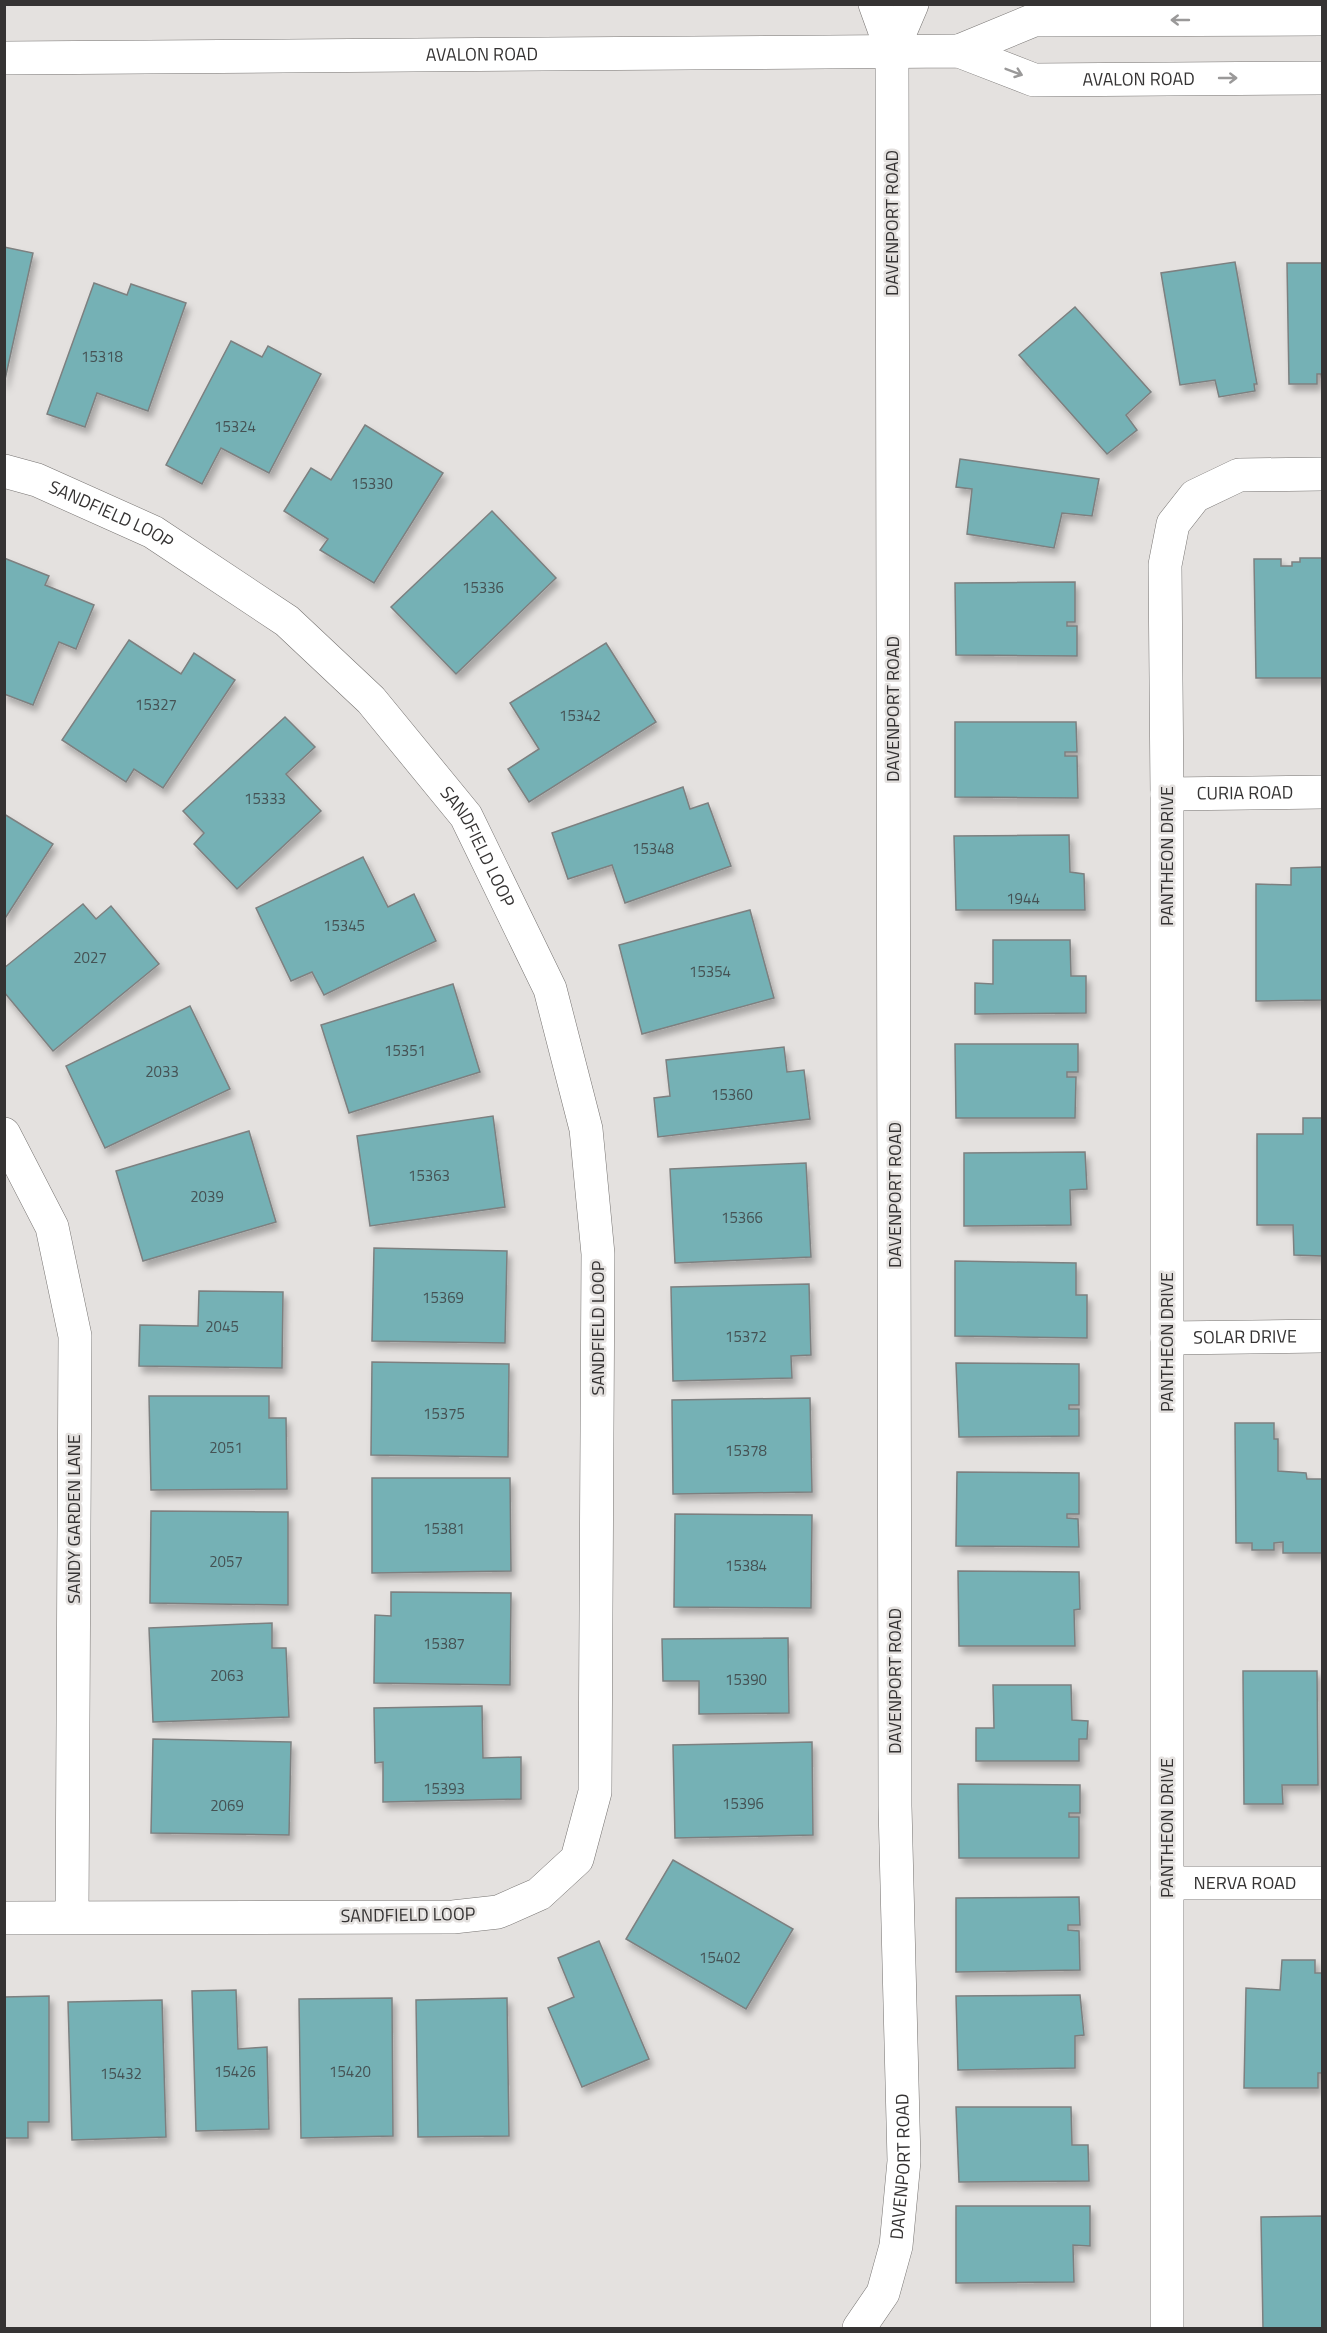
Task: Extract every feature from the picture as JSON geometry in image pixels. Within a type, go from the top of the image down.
[{"type":"street","points":[[874,4],[892,51]]},
{"type":"street","points":[[892,51],[912,4]]},
{"type":"street","name":"AVALON ROAD","points":[[959,51],[1035,20],[1323,19]]},
{"type":"street","name":"DAVENPORT ROAD","points":[[859,2328],[883,2293],[896,2247],[904,2161],[895,1806],[892,51]]},
{"type":"street","name":"AVALON ROAD","points":[[4,58],[959,51],[1034,80],[1323,78]]},
{"type":"street","name":"SANDFIELD LOOP","points":[[4,471],[37,480],[153,532],[287,621],[371,700],[466,816],[550,989],[586,1129],[598,1254],[595,1792],[577,1859],[539,1893],[498,1912],[453,1917],[4,1918]]},
{"type":"street","name":"PANTHEON DRIVE","points":[[1167,2328],[1165,565],[1173,524],[1195,496],[1239,475],[1323,474]]},
{"type":"street","name":"CURIA ROAD","points":[[1167,794],[1323,792]]},
{"type":"street","name":"SANDY GARDEN LANE","points":[[4,1134],[52,1227],[75,1336],[72,1917]]},
{"type":"street","name":"SOLAR DRIVE","points":[[1167,1338],[1323,1336]]},
{"type":"street","name":"NERVA ROAD","points":[[1167,1883],[1323,1882]]},
{"type":"building","points":[[4,247],[33,253],[4,384]]},
{"type":"building","points":[[1235,262],[1257,384],[1254,384],[1255,391],[1219,397],[1215,380],[1180,385],[1161,273]]},
{"type":"building","points":[[1287,263],[1322,263],[1322,382],[1321,374],[1317,374],[1317,384],[1289,384]]},
{"type":"building","points":[[94,283],[127,295],[131,284],[186,303],[148,411],[97,393],[85,427],[47,414]]},
{"type":"building","points":[[1075,307],[1151,392],[1126,415],[1137,430],[1107,454],[1019,355]]},
{"type":"building","points":[[231,341],[262,357],[268,346],[321,374],[269,473],[221,448],[202,484],[166,465]]},
{"type":"building","points":[[365,425],[443,473],[374,583],[320,550],[328,539],[284,511],[311,468],[331,480]]},
{"type":"building","points":[[960,459],[1099,479],[1092,516],[1062,513],[1054,548],[967,534],[972,489],[956,487]]},
{"type":"building","points":[[492,511],[556,578],[456,674],[391,607]]},
{"type":"building","points":[[4,558],[49,576],[45,585],[94,605],[76,649],[59,642],[33,705],[4,694]]},
{"type":"building","points":[[1300,558],[1322,558],[1322,678],[1256,678],[1254,559],[1281,559],[1281,566],[1292,566],[1292,562],[1300,562]]},
{"type":"building","points":[[1075,582],[1075,622],[1067,622],[1067,626],[1077,626],[1077,656],[956,655],[955,583]]},
{"type":"building","points":[[129,640],[181,674],[194,653],[235,680],[163,788],[134,769],[126,782],[62,740]]},
{"type":"building","points":[[606,643],[656,722],[529,802],[508,769],[539,749],[510,703]]},
{"type":"building","points":[[285,717],[315,747],[286,774],[321,811],[237,889],[194,844],[204,833],[183,811]]},
{"type":"building","points":[[955,722],[1076,722],[1077,752],[1065,752],[1065,756],[1077,756],[1078,798],[955,797]]},
{"type":"building","points":[[683,787],[690,809],[708,803],[731,866],[625,903],[612,865],[568,879],[552,833]]},
{"type":"building","points":[[4,814],[53,844],[4,920]]},
{"type":"building","points":[[1069,835],[1070,872],[1084,874],[1085,910],[956,910],[954,836]]},
{"type":"building","points":[[363,857],[388,907],[414,894],[436,941],[324,995],[312,972],[291,981],[256,908]]},
{"type":"building","points":[[1322,867],[1322,1000],[1256,1001],[1256,884],[1291,885],[1291,868]]},
{"type":"building","points":[[83,904],[96,919],[111,906],[159,964],[53,1051],[4,992],[4,968]]},
{"type":"building","points":[[750,910],[774,998],[642,1034],[619,945]]},
{"type":"building","points":[[993,940],[1070,940],[1071,976],[1086,976],[1086,1013],[975,1014],[975,983],[993,984]]},
{"type":"building","points":[[453,984],[480,1072],[349,1113],[321,1025]]},
{"type":"building","points":[[190,1006],[230,1089],[105,1148],[66,1066]]},
{"type":"building","points":[[955,1044],[1078,1044],[1078,1072],[1067,1072],[1067,1077],[1076,1077],[1075,1118],[956,1118]]},
{"type":"building","points":[[784,1047],[787,1072],[804,1070],[810,1119],[658,1137],[654,1098],[670,1096],[666,1060]]},
{"type":"building","points":[[493,1116],[505,1207],[370,1226],[357,1136]]},
{"type":"building","points":[[1303,1118],[1322,1118],[1322,1256],[1294,1255],[1293,1225],[1257,1225],[1257,1134],[1303,1134]]},
{"type":"building","points":[[249,1131],[276,1222],[143,1261],[116,1171]]},
{"type":"building","points":[[1085,1152],[1087,1189],[1070,1190],[1071,1225],[964,1226],[964,1153]]},
{"type":"building","points":[[806,1163],[811,1257],[675,1263],[670,1169]]},
{"type":"building","points":[[374,1248],[507,1251],[505,1343],[372,1341]]},
{"type":"building","points":[[955,1261],[1076,1263],[1076,1295],[1087,1295],[1087,1338],[955,1336]]},
{"type":"building","points":[[809,1284],[811,1355],[791,1356],[792,1378],[673,1381],[671,1287]]},
{"type":"building","points":[[199,1291],[283,1292],[282,1368],[139,1366],[140,1325],[198,1326]]},
{"type":"building","points":[[372,1362],[509,1364],[508,1457],[371,1455]]},
{"type":"building","points":[[956,1363],[1079,1364],[1079,1405],[1069,1405],[1069,1409],[1079,1409],[1079,1436],[959,1437]]},
{"type":"building","points":[[149,1396],[269,1396],[269,1418],[286,1418],[287,1489],[151,1490]]},
{"type":"building","points":[[810,1398],[812,1492],[673,1494],[672,1400]]},
{"type":"building","points":[[1235,1423],[1274,1423],[1274,1439],[1278,1439],[1278,1471],[1306,1473],[1307,1479],[1322,1479],[1322,1553],[1283,1553],[1283,1542],[1274,1543],[1274,1550],[1252,1550],[1252,1543],[1236,1543]]},
{"type":"building","points":[[957,1472],[1079,1473],[1079,1514],[1067,1514],[1067,1518],[1078,1519],[1079,1547],[956,1546]]},
{"type":"building","points":[[372,1478],[510,1478],[511,1571],[372,1573]]},
{"type":"building","points":[[151,1511],[288,1512],[288,1605],[150,1603]]},
{"type":"building","points":[[675,1514],[812,1515],[811,1608],[674,1607]]},
{"type":"building","points":[[958,1571],[1079,1572],[1080,1609],[1074,1610],[1075,1646],[959,1646]]},
{"type":"building","points":[[391,1592],[511,1593],[510,1685],[374,1683],[375,1615],[391,1616]]},
{"type":"building","points":[[272,1623],[272,1648],[286,1648],[289,1717],[153,1722],[149,1628]]},
{"type":"building","points":[[788,1638],[789,1713],[699,1714],[699,1681],[663,1681],[662,1639]]},
{"type":"building","points":[[1243,1671],[1317,1671],[1318,1785],[1282,1785],[1283,1804],[1244,1804]]},
{"type":"building","points":[[993,1685],[1071,1685],[1072,1720],[1088,1721],[1087,1739],[1079,1739],[1079,1761],[976,1761],[976,1728],[994,1728]]},
{"type":"building","points":[[482,1706],[483,1758],[521,1757],[521,1799],[383,1802],[383,1762],[375,1763],[374,1708]]},
{"type":"building","points":[[153,1739],[291,1742],[289,1835],[151,1833]]},
{"type":"building","points":[[812,1742],[813,1835],[675,1838],[673,1745]]},
{"type":"building","points":[[958,1784],[1080,1785],[1080,1813],[1069,1813],[1069,1817],[1079,1817],[1079,1858],[959,1858]]},
{"type":"building","points":[[673,1860],[793,1929],[746,2009],[626,1939]]},
{"type":"building","points":[[1079,1897],[1080,1925],[1068,1925],[1068,1930],[1079,1931],[1080,1970],[956,1972],[956,1898]]},
{"type":"building","points":[[599,1941],[649,2059],[582,2087],[548,2008],[574,1997],[558,1958]]},
{"type":"building","points":[[1282,1960],[1315,1960],[1315,1973],[1322,1973],[1322,2073],[1318,2073],[1318,2088],[1244,2088],[1246,1988],[1280,1990]]},
{"type":"building","points":[[236,1990],[238,2049],[267,2047],[269,2129],[196,2131],[192,1991]]},
{"type":"building","points":[[1080,1995],[1084,2035],[1075,2036],[1075,2068],[958,2070],[956,1996]]},
{"type":"building","points":[[49,1996],[49,2122],[28,2122],[28,2138],[4,2138],[4,1997]]},
{"type":"building","points":[[392,1998],[393,2136],[301,2138],[299,1999]]},
{"type":"building","points":[[507,1998],[509,2136],[418,2137],[416,2000]]},
{"type":"building","points":[[162,2000],[166,2137],[72,2140],[68,2002]]},
{"type":"building","points":[[956,2107],[1071,2107],[1072,2145],[1088,2145],[1089,2181],[959,2182]]},
{"type":"building","points":[[956,2206],[1090,2206],[1090,2246],[1073,2245],[1074,2282],[956,2283]]},
{"type":"building","points":[[1322,2216],[1322,2328],[1263,2328],[1261,2217]]}]
